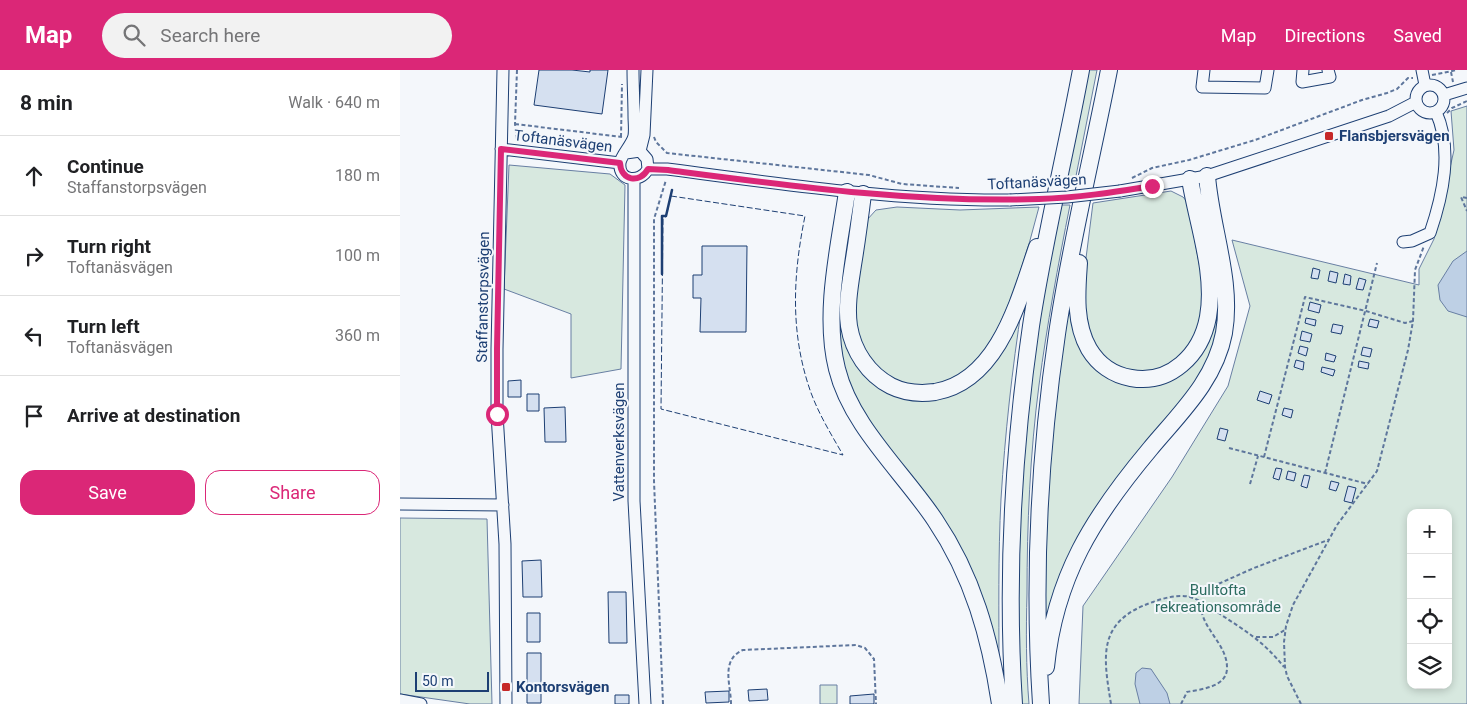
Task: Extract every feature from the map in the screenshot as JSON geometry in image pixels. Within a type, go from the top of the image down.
[{"type":"highway","points":[[1014,704],[1010,590],[1015,474],[1021,406],[1031,326],[1053,205],[1081,70]]},
{"type":"highway","points":[[1042,704],[1038,644],[1039,538],[1050,389],[1057,333],[1109,70]]},
{"type":"highway","points":[[1099,121],[1078,264],[1078,313],[1080,326],[1089,349],[1095,358],[1113,373],[1137,379],[1161,377],[1182,364],[1191,356],[1199,344],[1204,332],[1210,300],[1198,178]]},
{"type":"highway","points":[[1042,704],[1047,655],[1054,618],[1063,588],[1078,553],[1110,499],[1196,394],[1213,366],[1221,345],[1226,321],[1226,290],[1198,178]]},
{"type":"highway","points":[[855,193],[848,308],[852,338],[856,350],[874,374],[895,388],[917,393],[938,391],[955,386],[977,370],[993,351],[1015,310],[1053,205]]},
{"type":"highway","points":[[855,193],[836,268],[832,312],[833,343],[837,370],[848,399],[860,421],[927,509],[956,554],[972,588],[981,615],[991,653],[1000,704]]},
{"type":"street","name":"Staffanstorpsvägen","points":[[503,70],[497,414],[505,544],[506,704]]},
{"type":"street","points":[[633,70],[634,135],[620,163],[620,168],[624,175],[634,179],[642,177],[648,169],[647,159],[640,151]]},
{"type":"street","points":[[640,151],[644,135],[647,70]]},
{"type":"street","points":[[1204,70],[1202,87],[1265,88],[1268,70]]},
{"type":"street","points":[[1302,70],[1302,82],[1330,77],[1328,70]]},
{"type":"street","points":[[1403,242],[1412,241],[1430,233],[1440,193],[1445,162],[1445,140],[1438,116],[1444,104],[1444,94],[1440,88],[1424,77],[1417,92],[1416,102],[1418,108],[1438,116]]},
{"type":"street","points":[[1444,94],[1467,88]]},
{"type":"street","name":"Toftanäsvägen","points":[[648,169],[855,193],[921,198],[1010,200],[1058,198],[1120,191],[1198,178],[1389,116],[1416,102]]},
{"type":"street","name":"Toftanäsvägen","points":[[501,149],[620,163]]},
{"type":"street","points":[[626,153],[640,151]]},
{"type":"street","name":"Vattenverksvägen","points":[[634,179],[634,502],[645,704]]},
{"type":"street","points":[[400,504],[503,505]]},
{"type":"street","points":[[400,700],[421,704]]},
{"type":"path","points":[[517,70],[515,124],[517,151]]},
{"type":"path","points":[[1439,70],[1442,73]]},
{"type":"path","points":[[1127,180],[1152,168],[1228,149],[1397,89],[1408,78],[1424,77],[1457,70]]},
{"type":"path","points":[[620,137],[622,80]]},
{"type":"path","points":[[1438,116],[1467,101]]},
{"type":"path","points":[[515,124],[620,137],[634,135]]},
{"type":"path","points":[[663,704],[654,481],[654,219],[666,184],[668,170],[667,153],[869,175],[902,184],[960,188]]},
{"type":"path","points":[[1467,198],[1461,197],[1467,210]]},
{"type":"path","points":[[1301,704],[1287,676],[1285,667],[1286,630],[1293,605],[1328,540],[1376,472],[1408,350],[1413,321],[1415,270],[1430,233]]},
{"type":"path","points":[[1324,473],[1377,263]]},
{"type":"path","points":[[1264,457],[1305,297],[1366,311],[1405,323],[1413,321]]},
{"type":"path","points":[[1229,448],[1368,484]]},
{"type":"path","points":[[1250,484],[1258,456]]},
{"type":"path","points":[[1110,704],[1105,659],[1106,647],[1113,629],[1120,620],[1139,607],[1169,597],[1189,596],[1254,568],[1328,540]]},
{"type":"path","points":[[1189,596],[1256,637],[1285,667]]},
{"type":"path","points":[[1181,704],[1187,692],[1209,688],[1220,683],[1226,674],[1227,661],[1220,644],[1206,624],[1201,609],[1201,602]]},
{"type":"path","points":[[1256,637],[1273,637],[1286,630]]},
{"type":"path","points":[[731,704],[729,668],[730,661],[735,653],[743,650],[856,645],[865,648],[874,659],[876,704]]},
{"type":"green space","points":[[1086,70],[1097,70],[1075,181],[1064,181]]},
{"type":"green space","name":"Bulltofta rekreationsområde","points":[[1467,106],[1467,704],[1079,704],[1083,606],[1172,477],[1228,386],[1250,306],[1232,240],[1419,285],[1419,269],[1434,239],[1454,150],[1451,111]]},
{"type":"green space","points":[[509,165],[610,174],[625,185],[621,369],[571,378],[571,314],[504,289]]},
{"type":"green space","points":[[1171,191],[1183,197],[1188,203],[1202,279],[1204,297],[1197,334],[1174,363],[1155,371],[1133,372],[1114,365],[1098,351],[1085,323],[1084,274],[1093,203]]},
{"type":"green space","points":[[1059,205],[1070,205],[1049,318],[1036,411],[1031,463],[1028,542],[1026,649],[1029,704],[1019,704],[1016,570],[1029,383]]},
{"type":"green space","points":[[897,207],[960,210],[1039,207],[1013,294],[999,326],[985,350],[963,374],[940,384],[911,386],[896,380],[880,372],[861,345],[854,313],[866,221],[876,210]]},
{"type":"green space","points":[[845,243],[851,244],[842,306],[878,386],[963,390],[1022,305],[1009,402],[1001,499],[999,670],[987,617],[885,446],[848,388],[837,333]]},
{"type":"green space","points":[[1072,281],[1101,370],[1176,375],[1220,289],[1218,337],[1203,374],[1144,447],[1049,622],[1042,618],[1052,424]]},
{"type":"green space","points":[[400,518],[487,519],[492,704],[470,704],[400,694]]},
{"type":"green space","points":[[820,685],[837,685],[837,704],[820,704]]},
{"type":"water","points":[[1467,251],[1467,317],[1448,311],[1440,300],[1438,285],[1453,261]]},
{"type":"water","points":[[1142,668],[1151,669],[1167,693],[1170,704],[1140,704],[1135,684],[1136,673]]},
{"type":"building","points":[[539,70],[590,72],[590,70],[608,70],[602,114],[534,105]]},
{"type":"building","points":[[702,246],[747,246],[746,332],[700,332],[701,298],[693,298],[693,275],[702,275]]},
{"type":"building","points":[[1313,268],[1320,270],[1318,279],[1311,278]]},
{"type":"building","points":[[1330,271],[1338,273],[1336,283],[1328,281]]},
{"type":"building","points":[[1345,274],[1351,276],[1350,285],[1343,284]]},
{"type":"building","points":[[1359,278],[1366,280],[1363,290],[1356,289]]},
{"type":"building","points":[[1310,302],[1321,305],[1319,313],[1308,310]]},
{"type":"building","points":[[1306,318],[1316,320],[1315,326],[1305,323]]},
{"type":"building","points":[[1370,319],[1379,321],[1377,328],[1368,326]]},
{"type":"building","points":[[1333,324],[1343,326],[1341,334],[1331,332]]},
{"type":"building","points":[[1302,331],[1312,334],[1310,342],[1300,340]]},
{"type":"building","points":[[1300,346],[1308,348],[1306,356],[1298,353]]},
{"type":"building","points":[[1363,347],[1372,349],[1370,357],[1361,355]]},
{"type":"building","points":[[1326,353],[1336,356],[1334,362],[1325,360]]},
{"type":"building","points":[[1296,360],[1304,362],[1303,370],[1294,367]]},
{"type":"building","points":[[1359,361],[1369,363],[1368,369],[1358,367]]},
{"type":"building","points":[[1322,367],[1335,370],[1333,376],[1321,372]]},
{"type":"building","points":[[521,380],[521,397],[508,397],[508,381]]},
{"type":"building","points":[[1260,391],[1272,395],[1269,404],[1257,400]]},
{"type":"building","points":[[527,394],[539,394],[539,411],[527,411]]},
{"type":"building","points":[[565,407],[566,442],[545,442],[544,408]]},
{"type":"building","points":[[1284,408],[1293,410],[1291,418],[1282,415]]},
{"type":"building","points":[[1220,428],[1228,430],[1225,441],[1217,439]]},
{"type":"building","points":[[1276,468],[1282,469],[1279,480],[1273,478]]},
{"type":"building","points":[[1288,471],[1296,473],[1294,481],[1286,479]]},
{"type":"building","points":[[1304,475],[1310,476],[1307,488],[1301,486]]},
{"type":"building","points":[[1331,481],[1339,483],[1336,491],[1329,489]]},
{"type":"building","points":[[1348,486],[1356,488],[1352,503],[1344,501]]},
{"type":"building","points":[[541,560],[542,597],[523,597],[522,561]]},
{"type":"building","points":[[608,592],[626,592],[627,643],[609,643]]},
{"type":"building","points":[[527,613],[540,613],[540,642],[527,642]]},
{"type":"building","points":[[527,653],[541,653],[541,703],[527,703]]},
{"type":"building","points":[[767,689],[768,700],[749,701],[748,690]]},
{"type":"building","points":[[729,691],[729,702],[706,703],[705,692]]},
{"type":"building","points":[[874,694],[874,704],[850,704],[850,696]]},
{"type":"building","points":[[615,695],[629,695],[629,704],[615,704]]},
{"type":"fence","points":[[671,196],[805,216],[796,282],[796,325],[799,347],[813,399],[843,455],[661,409],[663,216],[666,217],[671,196]]},
{"type":"wall","points":[[662,274],[662,216],[666,216],[672,190]]},
{"type":"place","name":"Flansbjersvägen","points":[[1329,136]]},
{"type":"place","name":"Kontorsvägen","points":[[506,687]]},
{"type":"route","points":[[497,414],[501,149],[620,163],[622,173],[628,178],[634,179],[642,177],[648,169],[668,170],[847,192],[921,198],[1041,199],[1097,194],[1152,186]]}]
